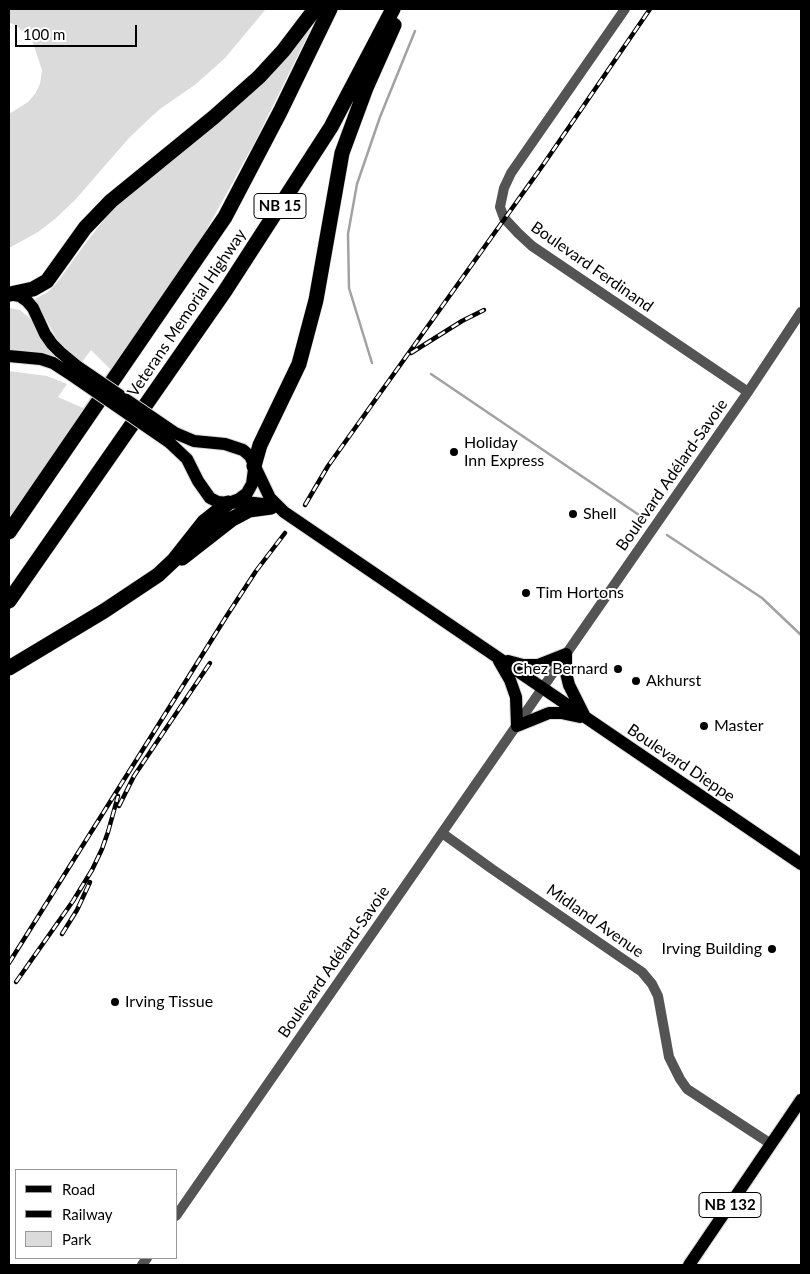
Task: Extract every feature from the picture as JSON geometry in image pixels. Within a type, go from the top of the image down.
[{"type":"highway","points":[[10,294],[33,289],[47,281],[85,228],[104,208],[214,117],[259,77],[283,51],[315,9]]},
{"type":"highway","name":"Veterans Memorial Highway","points":[[9,532],[225,217],[280,112],[330,9]]},
{"type":"highway","name":"Veterans Memorial Highway","points":[[9,601],[225,291],[326,135],[393,9]]},
{"type":"highway","points":[[254,466],[260,445],[292,381],[302,355],[316,300],[342,153],[401,9]]},
{"type":"highway","points":[[158,575],[174,560],[204,522],[228,503]]},
{"type":"highway","points":[[9,668],[104,611],[158,575],[187,555],[232,519],[249,510],[278,510]]},
{"type":"main road","points":[[10,294],[20,296],[27,301],[33,308],[45,334],[76,371],[172,437],[210,498],[218,502],[257,503],[278,510]]},
{"type":"main road","points":[[9,356],[40,359],[76,371]]},
{"type":"main road","points":[[172,437],[236,446],[250,456],[270,498],[278,510]]},
{"type":"main road","points":[[228,503],[239,499],[247,493],[252,484],[254,466]]},
{"type":"main road","name":"Boulevard Dieppe","points":[[278,510],[801,864]]},
{"type":"main road","points":[[496,657],[523,665],[534,665],[545,663],[566,654],[566,673],[569,685],[586,718]]},
{"type":"main road","points":[[496,657],[510,680],[516,697],[516,726],[553,712],[586,718]]},
{"type":"main road","name":"NB 132","points":[[690,1265],[801,1100]]},
{"type":"street","name":"Boulevard Ferdinand","points":[[625,9],[511,173],[504,188],[500,206],[504,218],[532,246],[748,392]]},
{"type":"street","name":"Boulevard Adélard-Savoie","points":[[178,1213],[516,726],[538,686],[566,654],[748,392],[801,312]]},
{"type":"street","name":"Midland Avenue","points":[[442,833],[642,972],[652,984],[658,996],[669,1057],[687,1089],[772,1144]]},
{"type":"green space","points":[[9,9],[266,9],[225,58],[196,84],[150,118],[129,138],[75,200],[55,219],[38,232],[9,248],[9,114],[28,102],[35,94],[40,84],[42,70],[33,43],[18,27],[9,22]]},
{"type":"green space","points":[[310,27],[310,31],[256,140],[197,247],[9,517],[9,371],[47,376],[67,384],[58,397],[83,408],[110,369],[91,350],[82,362],[60,345],[35,299],[48,292],[56,284],[110,212],[127,195]]},
{"type":"green space","points":[[9,308],[20,310],[34,322],[48,349],[54,355],[53,358],[9,351]]},
{"type":"waterway","points":[[372,363],[349,288],[348,234],[357,184],[380,117],[415,31]]},
{"type":"waterway","points":[[431,374],[642,517]]},
{"type":"waterway","points":[[667,535],[762,598],[801,635]]},
{"type":"railway","points":[[305,505],[328,466],[543,165],[650,9]]},
{"type":"railway","points":[[411,353],[462,321],[484,310]]},
{"type":"railway","points":[[9,963],[226,617],[256,571],[285,533]]},
{"type":"railway","points":[[119,806],[134,776],[210,663]]},
{"type":"railway","points":[[16,982],[73,901],[92,870],[108,832],[118,796]]},
{"type":"railway","points":[[62,934],[77,910],[90,882]]},
{"type":"place","name":"Holiday Inn Express","points":[[454,452]]},
{"type":"place","name":"Shell","points":[[573,514]]},
{"type":"place","name":"Tim Hortons","points":[[526,593]]},
{"type":"place","name":"Chez Bernard","points":[[618,669]]},
{"type":"place","name":"Akhurst","points":[[636,681]]},
{"type":"place","name":"Master","points":[[704,726]]},
{"type":"place","name":"Irving Building","points":[[772,949]]},
{"type":"place","name":"Irving Tissue","points":[[115,1002]]}]
